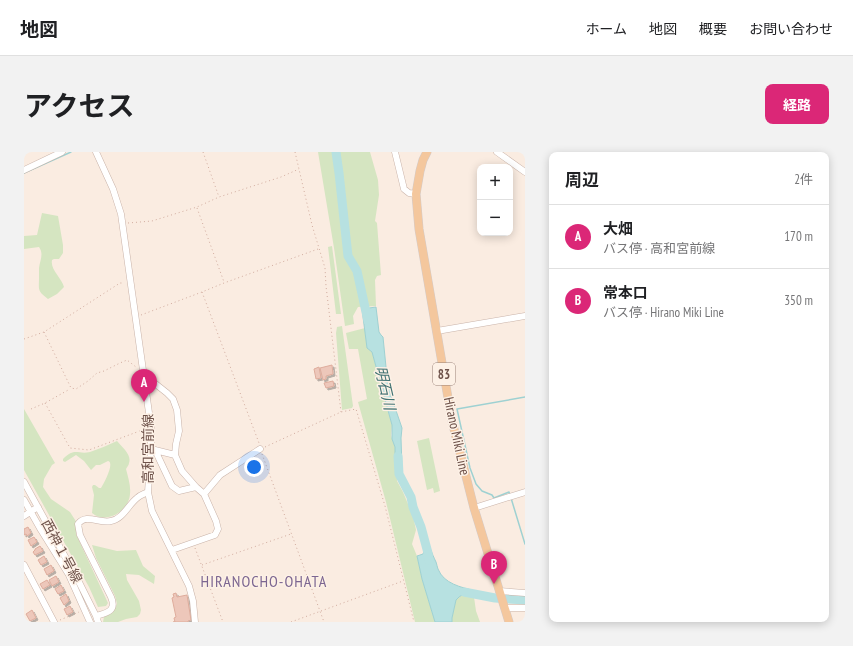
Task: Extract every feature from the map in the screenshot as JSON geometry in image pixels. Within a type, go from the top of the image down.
[{"type":"main road","name":"Hirano Miki Line","points":[[427,152],[420,171],[416,194],[420,229],[452,421],[474,508],[509,622]]},
{"type":"street","points":[[24,170],[62,152]]},
{"type":"street","name":"高和宮前線","points":[[96,152],[113,189],[122,223],[151,427],[153,450],[148,492],[152,511],[189,586],[193,601],[195,622]]},
{"type":"street","points":[[395,152],[404,189],[409,193],[416,194]]},
{"type":"street","points":[[500,153],[525,172]]},
{"type":"street","points":[[437,331],[525,316]]},
{"type":"street","points":[[144,378],[148,378],[173,399],[178,410],[180,431],[176,444],[175,456],[182,471],[204,494],[218,529],[215,535],[172,550]]},
{"type":"street","points":[[204,494],[220,475],[260,449]]},
{"type":"street","points":[[153,450],[175,456]]},
{"type":"street","points":[[153,450],[172,486],[179,491],[196,487]]},
{"type":"street","name":"西神１号線","points":[[24,482],[79,582],[97,619]]},
{"type":"street","points":[[97,619],[111,610],[113,600],[80,535],[78,524],[83,520],[90,519],[110,522],[117,519],[137,498],[148,492]]},
{"type":"street","points":[[474,508],[525,492]]},
{"type":"street","name":"西神１号線","points":[[24,500],[69,576],[90,622]]},
{"type":"street","points":[[24,516],[38,507]]},
{"type":"street","points":[[24,565],[55,622]]},
{"type":"street","points":[[500,592],[525,593]]},
{"type":"street","points":[[504,607],[525,608]]},
{"type":"path","points":[[203,152],[219,197]]},
{"type":"path","points":[[295,152],[318,249],[325,268],[341,412]]},
{"type":"path","points":[[122,223],[152,221],[197,207],[219,197],[281,177],[299,168]]},
{"type":"path","points":[[197,207],[224,282]]},
{"type":"path","points":[[135,318],[224,282],[318,249]]},
{"type":"path","points":[[24,339],[44,332],[120,283],[130,281]]},
{"type":"path","points":[[202,292],[324,622]]},
{"type":"path","points":[[44,332],[71,388]]},
{"type":"path","points":[[31,409],[71,388],[76,389],[88,382],[97,373],[104,371],[120,362],[127,360],[136,367],[143,367]]},
{"type":"path","points":[[44,403],[70,448],[89,450],[151,427]]},
{"type":"path","points":[[260,449],[341,412],[356,409],[384,506],[414,622]]},
{"type":"path","points":[[202,565],[292,534]]},
{"type":"path","points":[[193,543],[223,622]]},
{"type":"path","points":[[291,622],[403,581]]},
{"type":"path","points":[[55,622],[85,609]]},
{"type":"green space","points":[[318,152],[370,152],[378,180],[379,195],[375,221],[377,223],[381,275],[377,276],[375,280],[376,306],[358,307],[353,316],[354,324],[345,326],[334,248]]},
{"type":"green space","points":[[42,213],[58,216],[63,245],[63,253],[59,259],[52,260],[52,264],[54,271],[64,287],[57,294],[48,299],[40,292],[39,288],[39,268],[41,255],[39,247],[24,249],[24,236],[37,235]]},
{"type":"green space","points":[[332,246],[341,314],[336,314],[328,247]]},
{"type":"green space","points":[[342,326],[353,406],[352,408],[342,410],[336,333],[337,327]]},
{"type":"green space","points":[[365,328],[367,348],[372,352],[392,425],[391,435],[395,447],[397,481],[413,516],[416,530],[412,544],[417,556],[422,579],[435,622],[415,622],[386,502],[358,402],[367,399],[358,349],[349,349],[346,333]]},
{"type":"green space","points":[[24,409],[55,463],[52,465],[44,479],[43,487],[51,499],[70,512],[77,523],[76,534],[108,603],[106,606],[98,607],[89,587],[24,470]]},
{"type":"green space","points":[[429,438],[440,491],[434,493],[433,488],[427,490],[417,441]]},
{"type":"green space","points":[[117,441],[126,451],[130,460],[126,469],[130,488],[129,500],[126,506],[116,514],[110,517],[98,516],[92,513],[94,495],[92,487],[95,485],[101,488],[109,472],[110,462],[108,461],[100,465],[96,465],[91,470],[84,461],[76,455],[65,462],[63,459],[67,455],[74,452],[90,452]]},
{"type":"green space","points":[[92,545],[117,551],[136,550],[143,566],[155,576],[154,584],[139,575],[126,574],[127,580],[139,601],[141,610],[137,617],[118,622],[103,622],[104,617],[113,612],[117,604],[115,596],[96,558]]},
{"type":"green space","points":[[462,595],[474,597],[476,611],[480,622],[452,622],[456,600]]},
{"type":"water","points":[[376,307],[379,332],[383,337],[387,377],[391,396],[402,428],[402,468],[397,469],[395,447],[392,439],[392,425],[372,352],[367,348],[362,309]]},
{"type":"water","points":[[428,547],[430,548],[438,569],[444,578],[454,584],[475,591],[474,597],[462,595],[456,600],[452,622],[435,622],[422,579],[417,556],[423,554],[425,549]]},
{"type":"building","points":[[332,365],[333,374],[326,376],[326,379],[323,380],[320,368]]},
{"type":"building","points":[[319,367],[321,378],[316,379],[314,369]]},
{"type":"building","points":[[333,381],[334,386],[326,388],[324,383]]},
{"type":"building","points":[[28,527],[31,533],[27,536],[26,534],[24,535],[24,529]]},
{"type":"building","points":[[34,537],[37,542],[31,546],[28,540]]},
{"type":"building","points":[[40,546],[43,551],[35,555],[33,552]]},
{"type":"building","points":[[44,556],[47,562],[41,565],[38,560]]},
{"type":"building","points":[[51,565],[54,571],[47,575],[44,569]]},
{"type":"building","points":[[56,576],[59,582],[52,586],[49,580]]},
{"type":"building","points":[[47,580],[50,585],[43,589],[40,584]]},
{"type":"building","points":[[61,585],[64,591],[58,594],[55,589]]},
{"type":"building","points":[[176,593],[177,597],[187,595],[191,620],[188,622],[175,622],[174,618],[176,617],[172,598],[174,597],[173,594]]},
{"type":"building","points":[[66,594],[69,601],[64,605],[60,598]]},
{"type":"building","points":[[70,606],[73,612],[67,615],[64,609]]},
{"type":"building","points":[[32,610],[36,618],[30,621],[26,614]]},
{"type":"waterway","points":[[24,173],[71,152]]},
{"type":"waterway","name":"明石川","points":[[336,152],[348,256],[357,271],[368,321]]},
{"type":"waterway","points":[[510,495],[509,492],[494,498],[492,495],[482,491],[476,484],[470,468],[457,409],[525,397]]},
{"type":"waterway","name":"明石川","points":[[398,456],[399,474],[411,497],[413,507],[421,527],[429,560]]},
{"type":"waterway","points":[[511,498],[525,544]]},
{"type":"waterway","points":[[464,592],[495,598],[525,600]]},
{"type":"place","name":"大畑","points":[[144,402]]},
{"type":"place","name":"常本口","points":[[494,584]]},
{"type":"district","name":"HIRANOCHO-OHATA","points":[[264,581]]}]
